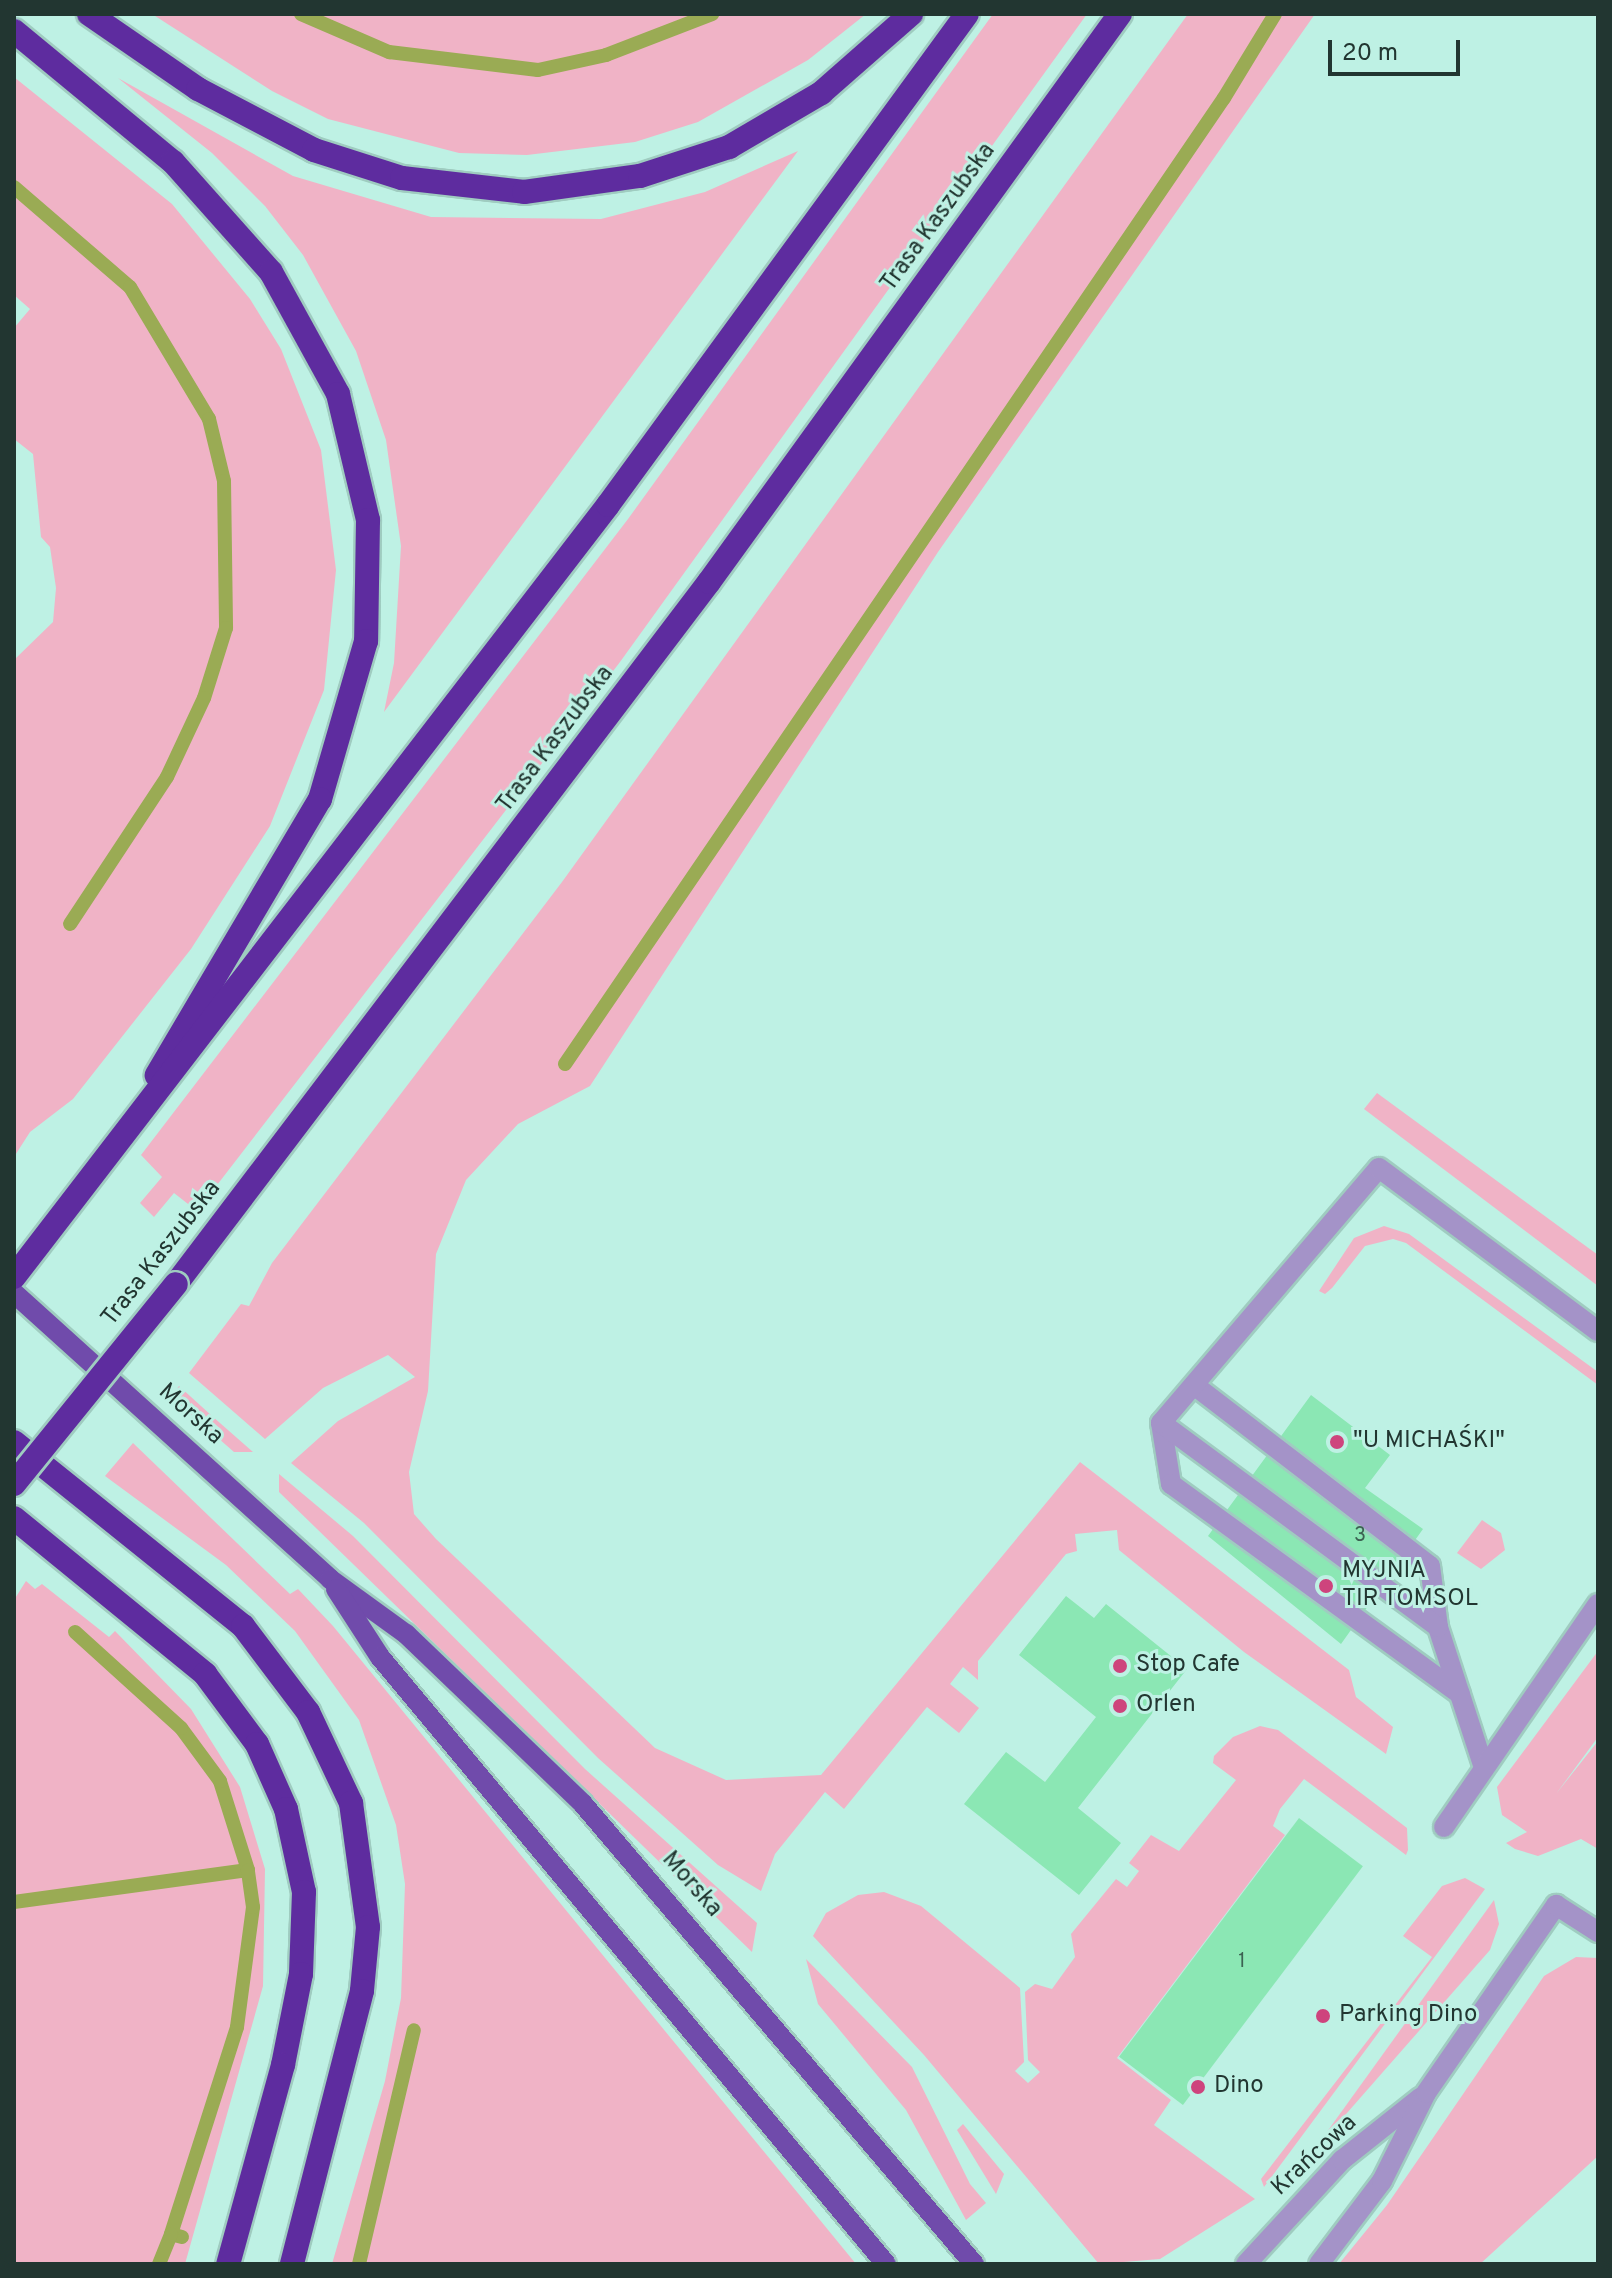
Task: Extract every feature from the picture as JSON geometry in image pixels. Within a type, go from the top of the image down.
[{"type":"highway","points":[[89,14],[198,89],[314,150],[415,180],[524,192],[625,180],[729,147],[821,93],[911,14]]},
{"type":"highway","points":[[14,1277],[608,505],[967,14]]},
{"type":"highway","name":"Trasa Kaszubska","points":[[14,1484],[176,1284],[680,621],[1120,14]]},
{"type":"highway","points":[[14,31],[173,162],[271,272],[338,394],[368,520],[366,641],[320,799],[121,1141]]},
{"type":"highway","points":[[14,1442],[243,1626],[308,1712],[351,1803],[368,1927],[362,1991],[292,2264]]},
{"type":"highway","points":[[14,1518],[205,1674],[257,1744],[290,1821],[305,1914],[301,1974],[280,2079],[228,2264]]},
{"type":"main road","name":"Morska","points":[[14,1293],[330,1579],[406,1634],[627,1850],[974,2264]]},
{"type":"main road","name":"Morska","points":[[330,1579],[380,1657],[886,2264]]},
{"type":"street","points":[[1161,1423],[1379,1168],[1598,1331]]},
{"type":"street","points":[[1194,1385],[1430,1566],[1438,1627],[1484,1768]]},
{"type":"street","points":[[1161,1423],[1438,1627]]},
{"type":"street","points":[[1161,1423],[1171,1484],[1460,1694]]},
{"type":"street","points":[[1444,1827],[1598,1604]]},
{"type":"street","name":"Krańcowa","points":[[1319,2264],[1382,2181],[1426,2093],[1556,1905],[1598,1932]]},
{"type":"street","name":"Krańcowa","points":[[1246,2264],[1342,2160],[1426,2093]]},
{"type":"shaded area","points":[[152,14],[866,14],[808,60],[698,122],[635,142],[527,155],[459,153],[328,119],[272,91]]},
{"type":"shaded area","points":[[993,14],[1087,14],[620,662],[197,1211],[174,1193],[154,1217],[140,1203],[162,1177],[141,1155],[628,519]]},
{"type":"shaded area","points":[[1188,14],[1315,14],[938,552],[590,1086],[518,1124],[466,1180],[436,1254],[428,1391],[409,1472],[414,1514],[436,1539],[655,1748],[726,1780],[821,1775],[1080,1462],[1349,1670],[1356,1697],[1393,1727],[1386,1754],[1244,1652],[1119,1550],[1117,1530],[1075,1534],[1077,1551],[1066,1554],[978,1661],[978,1680],[963,1667],[950,1684],[979,1708],[959,1733],[927,1707],[844,1809],[825,1792],[775,1854],[761,1891],[718,1865],[598,1758],[364,1523],[291,1463],[338,1421],[415,1377],[388,1355],[323,1388],[265,1439],[189,1373],[241,1304],[249,1306],[272,1263],[562,882]]},
{"type":"shaded area","points":[[14,77],[172,204],[250,299],[281,349],[321,450],[336,570],[324,690],[270,826],[191,949],[73,1099],[30,1132],[14,1157],[14,660],[53,622],[56,588],[50,547],[41,537],[33,454],[14,439],[14,328],[30,309],[14,295]]},
{"type":"shaded area","points":[[118,78],[293,176],[431,217],[601,219],[705,192],[798,151],[384,712],[394,663],[401,546],[386,440],[356,351],[303,255],[265,206],[212,153]]},
{"type":"shaded area","points":[[1377,1093],[1598,1255],[1598,1286],[1364,1109]]},
{"type":"shaded area","points":[[1384,1226],[1409,1234],[1598,1372],[1598,1385],[1406,1243],[1393,1239],[1365,1246],[1332,1288],[1325,1294],[1319,1291],[1354,1238]]},
{"type":"shaded area","points":[[179,1386],[253,1452],[234,1452],[171,1397]]},
{"type":"shaded area","points":[[133,1443],[290,1594],[298,1589],[333,1626],[856,2264],[332,2264],[385,2081],[401,1998],[405,1884],[396,1825],[359,1720],[295,1631],[226,1565],[105,1476]]},
{"type":"shaded area","points":[[279,1474],[353,1536],[585,1769],[757,1923],[752,1952],[279,1492]]},
{"type":"shaded area","points":[[1482,1520],[1501,1533],[1505,1550],[1481,1569],[1457,1553]]},
{"type":"shaded area","points":[[26,1581],[35,1589],[42,1584],[109,1637],[115,1631],[191,1709],[240,1787],[265,1869],[263,1986],[185,2264],[14,2264],[14,1600]]},
{"type":"shaded area","points":[[1598,1651],[1598,1737],[1556,1794],[1598,1741],[1598,1849],[1581,1839],[1538,1856],[1515,1849],[1506,1843],[1527,1832],[1502,1815],[1497,1787]]},
{"type":"shaded area","points":[[1260,1726],[1278,1730],[1407,1828],[1408,1850],[1406,1855],[1304,1779],[1280,1809],[1273,1826],[1285,1835],[1117,2058],[1171,2100],[1154,2125],[1255,2199],[1160,2259],[1099,2264],[924,2055],[813,1936],[826,1913],[858,1895],[884,1892],[921,1906],[1020,1988],[1024,2062],[1015,2071],[1028,2083],[1040,2072],[1028,2060],[1025,1992],[1035,1984],[1052,1989],[1075,1957],[1071,1934],[1116,1879],[1127,1887],[1139,1871],[1129,1863],[1151,1835],[1179,1851],[1236,1780],[1213,1763],[1214,1756],[1233,1737]]},
{"type":"shaded area","points":[[1465,1878],[1485,1889],[1264,2187],[1261,2179],[1432,1957],[1403,1936],[1442,1886]]},
{"type":"shaded area","points":[[1494,1900],[1499,1924],[1490,1950],[1311,2154]]},
{"type":"shaded area","points":[[1576,1957],[1598,1958],[1598,2156],[1480,2264],[1339,2264],[1387,2205],[1544,1976]]},
{"type":"shaded area","points":[[806,1959],[912,2067],[970,2184],[986,2203],[966,2220],[906,2110],[818,2004]]},
{"type":"shaded area","points":[[963,2124],[1004,2174],[996,2194],[957,2130]]},
{"type":"building","name":"MYJNIA TIR TOMSOL","points":[[1311,1395],[1390,1455],[1365,1488],[1423,1529],[1341,1644],[1208,1536]]},
{"type":"building","points":[[1066,1596],[1094,1618],[1106,1604],[1187,1669],[1078,1808],[1121,1843],[1079,1895],[964,1804],[1006,1752],[1045,1782],[1096,1717],[1019,1655]]},
{"type":"building","points":[[1299,1818],[1363,1866],[1183,2105],[1119,2057]]},
{"type":"waterway","points":[[301,14],[389,52],[538,70],[606,55],[712,14]]},
{"type":"waterway","points":[[565,1064],[1224,98],[1275,14]]},
{"type":"waterway","points":[[14,187],[130,287],[209,419],[224,481],[226,628],[204,698],[167,777],[70,924]]},
{"type":"waterway","points":[[14,1902],[248,1870],[220,1781],[181,1728],[75,1632]]},
{"type":"waterway","points":[[182,2237],[171,2234],[237,2027],[253,1907],[248,1870]]},
{"type":"waterway","points":[[359,2264],[414,2030]]},
{"type":"waterway","points":[[159,2264],[171,2234]]},
{"type":"place","name":"\"U MICHAŚKI\"","points":[[1337,1442]]},
{"type":"place","name":"MYJNIA TIR TOMSOL","points":[[1326,1586]]},
{"type":"place","name":"Stop Cafe","points":[[1120,1666]]},
{"type":"place","name":"Orlen","points":[[1120,1706]]},
{"type":"place","name":"Parking Dino","points":[[1323,2016]]},
{"type":"place","name":"Dino","points":[[1198,2087]]}]
